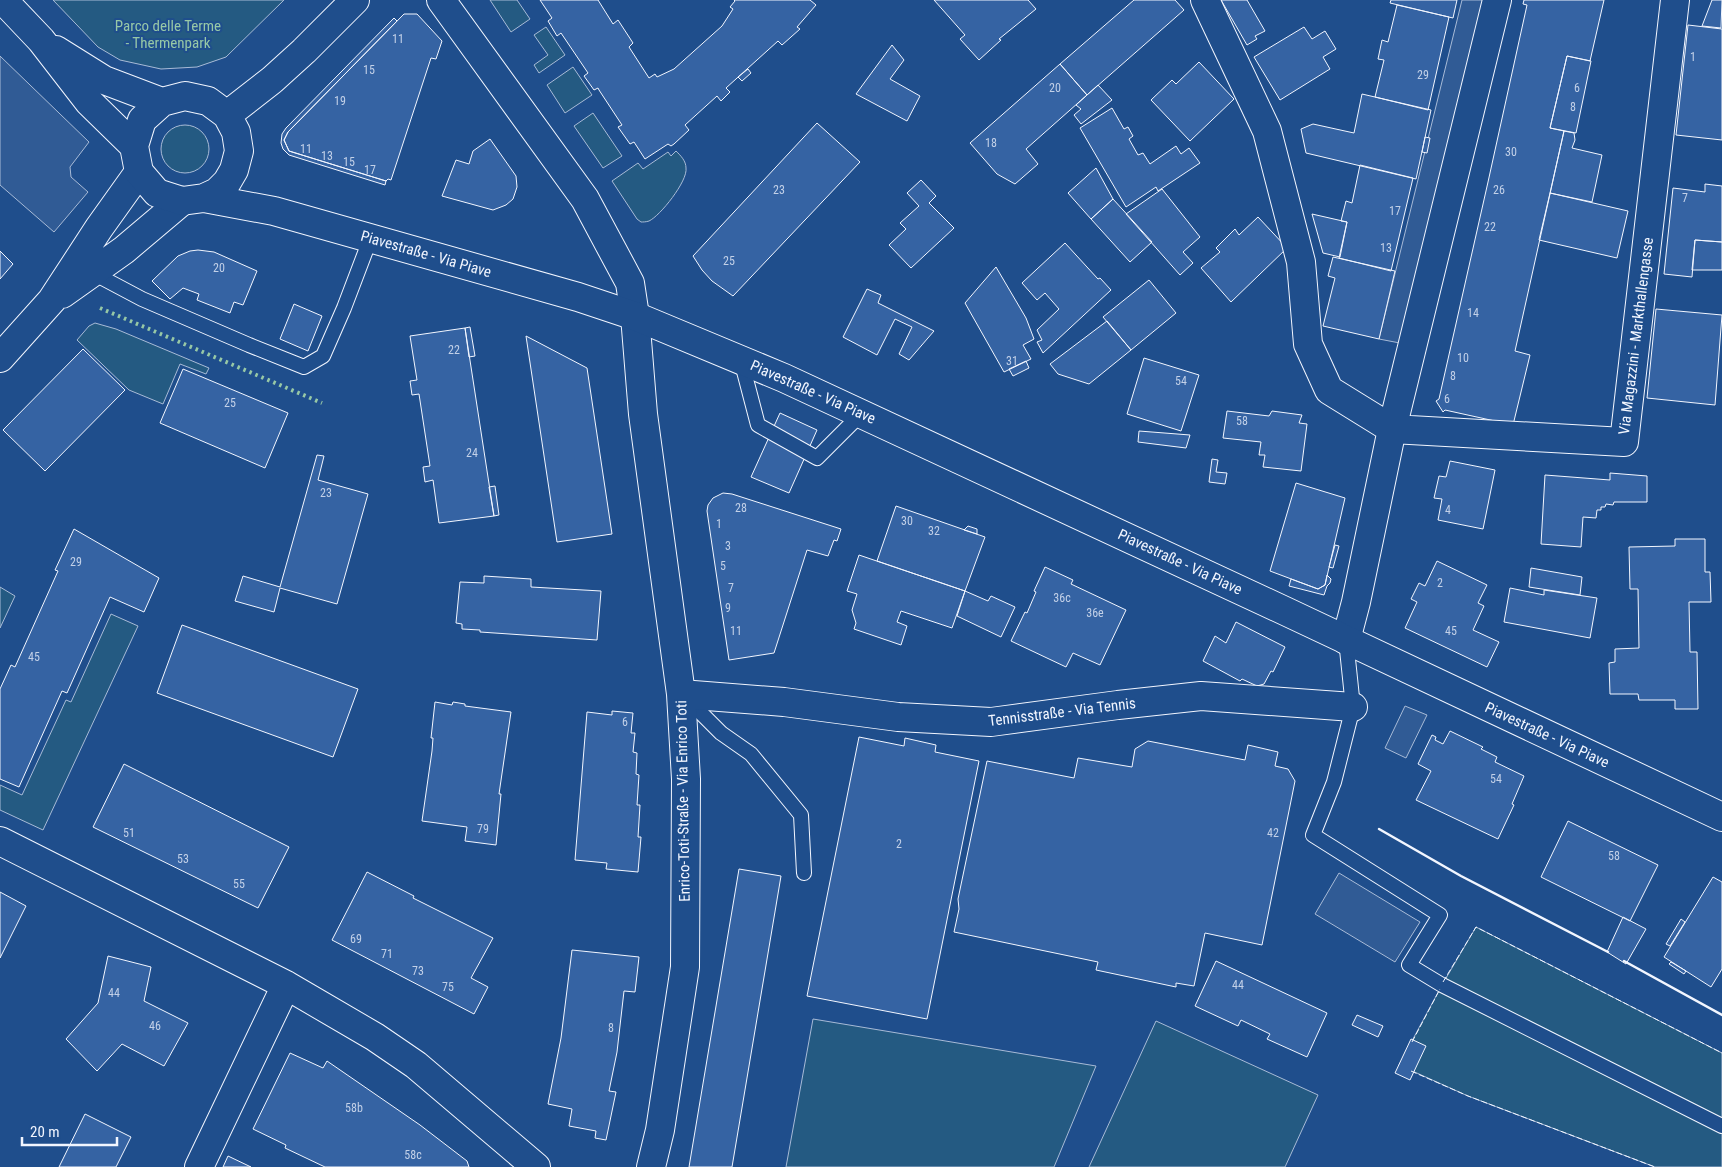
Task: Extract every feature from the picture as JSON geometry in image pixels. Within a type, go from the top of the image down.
[{"type":"street","points":[[4,0],[41,40],[89,102],[134,146]]},
{"type":"street","points":[[226,115],[272,80],[355,0]]},
{"type":"street","points":[[441,0],[585,199],[630,283],[635,316]]},
{"type":"street","points":[[1205,0],[1267,131],[1301,262],[1308,344],[1329,390],[1392,429]]},
{"type":"street","points":[[1346,640],[1356,602],[1392,429],[1497,0]]},
{"type":"street","name":"Via Magazzini - Markthallengasse","points":[[1392,429],[1624,442],[1675,0]]},
{"type":"street","points":[[41,40],[104,80],[162,102]]},
{"type":"street","points":[[0,358],[52,300],[99,228],[139,172],[134,146],[142,120],[162,102],[185,96],[208,100],[226,115],[236,132],[239,151],[234,170],[227,182],[217,192],[193,200],[93,273],[52,300]]},
{"type":"street","name":"Piavestraße - Via Piave","points":[[234,170],[274,211]]},
{"type":"street","name":"Piavestraße - Via Piave","points":[[139,172],[157,192],[193,200],[274,211],[578,297],[635,316],[741,360],[861,414],[1722,816]]},
{"type":"street","name":"Enrico-Toti-Straße - Via Enrico Toti","points":[[635,316],[643,414],[681,694],[686,779],[685,967],[660,1130],[651,1167]]},
{"type":"street","name":"Tennisstraße - Via Tennis","points":[[681,694],[784,702],[898,717],[991,722],[1118,704],[1201,696],[1353,706]]},
{"type":"street","points":[[0,841],[286,985],[375,1038],[416,1065],[536,1167]]},
{"type":"street","points":[[199,1167],[286,985]]},
{"type":"lane","points":[[93,273],[142,299],[304,367],[323,356],[344,308],[371,237]]},
{"type":"lane","points":[[741,360],[758,424],[817,458],[861,414]]},
{"type":"lane","points":[[1346,640],[1353,706],[1334,782],[1313,835],[1440,915],[1409,966],[1442,986],[1722,1126]]},
{"type":"lane","points":[[681,694],[721,733],[751,754],[801,815],[804,873]]},
{"type":"green space","name":"Parco delle Terme - Thermenpark","points":[[53,0],[284,0],[226,57],[197,67],[161,69],[120,60],[98,47]]},
{"type":"green space","points":[[490,0],[517,0],[530,19],[511,32]]},
{"type":"green space","points":[[546,27],[565,55],[539,73],[534,65],[548,55],[534,35]]},
{"type":"green space","points":[[573,67],[592,95],[565,113],[547,85]]},
{"type":"green space","points":[[593,113],[622,156],[603,168],[574,126]]},
{"type":"green space","points":[[185,125],[194,127],[202,132],[207,140],[209,149],[207,158],[202,166],[194,171],[185,173],[176,171],[168,166],[163,158],[161,149],[163,140],[168,132],[176,127]]},
{"type":"green space","points":[[676,151],[686,165],[683,181],[672,198],[654,218],[641,222],[637,219],[612,181],[638,163],[643,169],[668,152],[671,156]]},
{"type":"green space","points":[[95,323],[116,329],[209,368],[206,374],[180,364],[163,404],[129,390],[77,340],[89,326]]},
{"type":"green space","points":[[0,587],[15,596],[0,628]]},
{"type":"green space","points":[[111,614],[138,626],[43,830],[0,810],[0,785],[22,795],[66,700],[71,702]]},
{"type":"green space","points":[[1476,927],[1722,1053],[1722,1167],[1655,1167],[1468,1096],[1399,1065]]},
{"type":"green space","points":[[813,1019],[1096,1066],[1054,1167],[786,1167]]},
{"type":"green space","points":[[1156,1021],[1318,1095],[1285,1167],[1089,1167]]},
{"type":"shaded area","points":[[1462,0],[1487,0],[1405,344],[1379,339]]},
{"type":"shaded area","points":[[0,56],[89,142],[70,167],[71,177],[88,192],[54,232],[0,185]]},
{"type":"shaded area","points":[[1405,706],[1427,715],[1406,758],[1385,748]]},
{"type":"shaded area","points":[[1339,873],[1420,922],[1395,962],[1315,914]]},
{"type":"building","points":[[540,0],[598,0],[613,24],[618,20],[633,43],[629,47],[649,78],[655,74],[657,77],[674,69],[722,26],[733,9],[730,7],[734,0],[810,0],[816,5],[797,27],[800,29],[782,45],[778,41],[726,88],[730,92],[721,101],[717,96],[685,125],[689,130],[674,144],[671,146],[668,144],[645,159],[634,142],[630,144],[618,127],[622,125],[598,88],[594,90],[584,76],[588,73],[561,33],[557,36],[548,21],[552,18]]},
{"type":"building","points":[[934,0],[1028,0],[1036,9],[999,39],[1001,40],[979,60],[960,39],[965,35]]},
{"type":"building","points":[[1134,0],[1175,0],[1184,10],[1087,95],[1060,64]]},
{"type":"building","points":[[1221,0],[1247,0],[1265,31],[1255,36],[1257,39],[1247,45]]},
{"type":"building","points":[[1391,0],[1457,0],[1453,18],[1390,3]]},
{"type":"building","points":[[1524,0],[1604,0],[1590,61],[1567,56],[1550,128],[1564,131],[1515,351],[1530,355],[1513,425],[1445,410],[1443,412],[1436,401],[1439,399],[1527,5],[1523,4]]},
{"type":"building","points":[[1712,0],[1722,0],[1721,28],[1702,26]]},
{"type":"building","points":[[1397,5],[1449,17],[1428,110],[1375,97],[1384,60],[1378,59],[1382,40],[1388,42]]},
{"type":"building","points":[[404,14],[417,14],[442,41],[436,59],[431,58],[391,180],[388,179],[386,181],[289,151],[284,140],[288,132]]},
{"type":"building","points":[[394,18],[397,21],[288,132],[284,140],[289,151],[386,181],[385,185],[289,155],[283,149],[281,143],[282,134],[286,128]]},
{"type":"building","points":[[1688,25],[1722,29],[1722,140],[1676,135]]},
{"type":"building","points":[[1304,27],[1312,39],[1325,31],[1336,49],[1323,57],[1330,69],[1280,100],[1254,57]]},
{"type":"building","points":[[892,45],[904,60],[890,79],[920,96],[907,121],[856,94]]},
{"type":"building","points":[[1567,56],[1591,61],[1576,133],[1550,128]]},
{"type":"building","points":[[1199,62],[1234,99],[1190,141],[1151,100],[1172,80],[1176,84]]},
{"type":"building","points":[[1060,64],[1087,95],[1026,149],[1038,164],[1015,184],[997,174],[970,143]]},
{"type":"building","points":[[748,69],[751,73],[742,81],[738,77]]},
{"type":"building","points":[[1098,85],[1112,100],[1081,124],[1074,115],[1081,109],[1076,105]]},
{"type":"building","points":[[1362,94],[1431,110],[1416,179],[1306,153],[1301,129],[1313,124],[1354,133]]},
{"type":"building","points":[[1112,108],[1124,129],[1128,127],[1133,136],[1129,139],[1138,155],[1143,153],[1150,164],[1176,146],[1181,154],[1189,148],[1200,163],[1158,191],[1156,187],[1126,207],[1080,128]]},
{"type":"building","points":[[817,123],[860,162],[733,296],[712,281],[693,256]]},
{"type":"building","points":[[1564,131],[1574,133],[1575,140],[1572,148],[1602,155],[1592,202],[1550,193]]},
{"type":"building","points":[[1425,137],[1430,138],[1427,153],[1422,152]]},
{"type":"building","points":[[490,139],[516,176],[517,187],[513,199],[506,205],[493,210],[442,196],[456,160],[469,164],[473,151]]},
{"type":"building","points":[[1360,165],[1413,178],[1391,271],[1339,258],[1347,222],[1341,221],[1346,201],[1352,203]]},
{"type":"building","points":[[1096,168],[1113,199],[1091,219],[1068,193]]},
{"type":"building","points":[[921,180],[936,196],[929,203],[954,228],[911,268],[889,245],[906,229],[900,223],[919,206],[907,193]]},
{"type":"building","points":[[1705,184],[1722,186],[1722,242],[1695,240],[1692,277],[1664,274],[1673,188],[1705,192]]},
{"type":"building","points":[[1162,189],[1200,237],[1183,252],[1193,263],[1180,275],[1126,214]]},
{"type":"building","points":[[1550,193],[1628,211],[1617,258],[1539,240]]},
{"type":"building","points":[[1113,199],[1152,242],[1130,262],[1091,219]]},
{"type":"building","points":[[1312,214],[1347,222],[1340,257],[1323,253]]},
{"type":"building","points":[[1258,217],[1287,248],[1231,302],[1201,268],[1220,252],[1216,248],[1235,229],[1239,235]]},
{"type":"building","points":[[1695,240],[1722,242],[1722,270],[1692,270]]},
{"type":"building","points":[[1065,243],[1098,279],[1100,278],[1111,290],[1043,353],[1037,342],[1042,340],[1037,330],[1059,309],[1045,293],[1037,300],[1022,283]]},
{"type":"building","points":[[198,250],[214,252],[257,271],[243,305],[234,302],[230,313],[197,300],[199,294],[183,288],[170,299],[152,281],[178,256]]},
{"type":"building","points":[[0,251],[13,264],[0,279]]},
{"type":"building","points":[[1333,257],[1395,271],[1379,339],[1323,326],[1335,278],[1328,276]]},
{"type":"building","points":[[996,267],[1026,318],[1034,339],[1023,345],[1031,359],[1004,372],[965,303]]},
{"type":"building","points":[[1149,280],[1176,313],[1131,350],[1103,317]]},
{"type":"building","points":[[867,289],[881,295],[878,303],[934,331],[909,360],[899,354],[912,327],[895,319],[877,355],[843,337]]},
{"type":"building","points":[[294,304],[322,316],[308,351],[280,339]]},
{"type":"building","points":[[1656,309],[1722,315],[1715,405],[1647,398]]},
{"type":"building","points":[[1107,321],[1131,350],[1089,384],[1058,374],[1050,364]]},
{"type":"building","points":[[470,327],[475,356],[469,357],[465,328]]},
{"type":"building","points":[[465,328],[494,516],[439,523],[433,480],[425,482],[423,467],[430,466],[419,394],[412,395],[410,381],[417,380],[410,336]]},
{"type":"building","points":[[526,336],[587,368],[612,534],[557,542]]},
{"type":"building","points":[[83,349],[125,390],[45,471],[3,430]]},
{"type":"building","points":[[1144,358],[1199,375],[1181,431],[1127,414]]},
{"type":"building","points":[[1026,361],[1029,368],[1013,376],[1009,369]]},
{"type":"building","points":[[183,369],[288,413],[265,468],[160,423]]},
{"type":"building","points":[[1227,411],[1269,416],[1272,411],[1302,415],[1299,423],[1307,424],[1301,471],[1263,467],[1265,455],[1259,455],[1261,442],[1223,438]]},
{"type":"building","points":[[780,413],[817,430],[789,493],[751,477]]},
{"type":"building","points":[[1139,431],[1190,435],[1186,448],[1138,442]]},
{"type":"building","points":[[317,455],[324,456],[318,480],[368,494],[337,604],[280,588],[274,612],[235,601],[243,576],[280,587]]},
{"type":"building","points":[[1212,459],[1218,460],[1216,472],[1227,473],[1225,484],[1209,482]]},
{"type":"building","points":[[1450,461],[1495,470],[1483,529],[1438,520],[1442,499],[1434,498],[1439,476],[1446,477]]},
{"type":"building","points":[[1610,473],[1647,476],[1647,502],[1614,502],[1613,505],[1606,504],[1605,507],[1601,507],[1601,510],[1597,510],[1596,518],[1583,517],[1581,547],[1541,544],[1545,475],[1610,480]]},
{"type":"building","points":[[1296,483],[1345,498],[1325,585],[1318,589],[1270,571]]},
{"type":"building","points":[[495,486],[499,515],[494,516],[489,487]]},
{"type":"building","points":[[723,493],[732,494],[841,529],[837,541],[834,540],[828,556],[807,550],[774,653],[729,660],[707,511],[708,505],[713,498]]},
{"type":"building","points":[[896,506],[985,537],[965,591],[877,561]]},
{"type":"building","points":[[968,526],[977,529],[977,534],[964,530]]},
{"type":"building","points":[[74,529],[159,578],[144,612],[110,597],[67,693],[62,691],[19,787],[0,779],[0,689],[11,665],[15,667],[58,571],[55,570]]},
{"type":"building","points":[[1675,539],[1705,539],[1705,572],[1710,572],[1711,602],[1689,602],[1690,652],[1697,652],[1698,709],[1675,709],[1675,700],[1639,700],[1638,694],[1610,694],[1609,663],[1615,662],[1615,649],[1639,648],[1638,589],[1630,589],[1629,547],[1675,546]]},
{"type":"building","points":[[1335,545],[1339,546],[1333,568],[1329,567]]},
{"type":"building","points":[[859,555],[965,591],[952,628],[901,611],[897,622],[907,626],[901,645],[854,629],[856,623],[852,610],[857,594],[847,591]]},
{"type":"building","points":[[1437,561],[1487,585],[1478,603],[1484,606],[1473,630],[1499,642],[1487,667],[1405,628],[1417,602],[1411,599],[1419,583],[1425,586]]},
{"type":"building","points":[[1045,567],[1073,580],[1071,584],[1126,610],[1100,665],[1073,653],[1066,667],[1011,641],[1025,612],[1027,613]]},
{"type":"building","points":[[1531,568],[1582,577],[1580,595],[1529,587]]},
{"type":"building","points":[[1327,575],[1331,579],[1324,595],[1289,586],[1291,579],[1318,589],[1325,585]]},
{"type":"building","points":[[484,576],[531,579],[531,587],[601,591],[597,640],[480,632],[480,630],[462,629],[462,624],[456,623],[460,582],[484,583]]},
{"type":"building","points":[[1510,588],[1544,595],[1544,590],[1597,598],[1590,638],[1504,622]]},
{"type":"building","points":[[965,591],[988,601],[991,596],[1015,607],[1001,637],[957,616]]},
{"type":"building","points":[[1236,622],[1285,647],[1273,672],[1271,671],[1264,684],[1257,686],[1242,679],[1240,681],[1203,661],[1215,636],[1226,643]]},
{"type":"building","points":[[182,625],[358,689],[333,757],[157,693]]},
{"type":"building","points":[[435,702],[452,705],[453,702],[465,704],[465,706],[511,712],[499,794],[501,794],[496,845],[465,841],[467,827],[422,821],[432,751],[433,738],[431,738]]},
{"type":"building","points":[[612,711],[633,713],[631,733],[635,733],[633,752],[637,753],[636,774],[639,775],[637,805],[640,805],[638,837],[641,837],[638,872],[606,869],[607,863],[575,860],[587,712],[612,715]]},
{"type":"building","points":[[1450,731],[1483,747],[1481,749],[1497,757],[1495,762],[1524,776],[1512,804],[1514,805],[1498,839],[1416,800],[1431,771],[1418,764],[1432,735],[1436,737],[1435,740],[1443,744]]},
{"type":"building","points":[[859,737],[904,746],[905,738],[936,745],[935,752],[979,761],[927,1019],[807,996]]},
{"type":"building","points":[[1148,741],[1245,760],[1248,745],[1278,752],[1275,766],[1288,769],[1295,781],[1262,945],[1205,933],[1194,986],[1176,983],[1176,987],[1096,970],[1098,962],[954,932],[959,909],[958,899],[987,761],[1074,778],[1078,758],[1132,767],[1135,749]]},
{"type":"building","points":[[124,764],[289,847],[258,908],[93,827]]},
{"type":"building","points":[[1568,821],[1658,865],[1630,921],[1541,877]]},
{"type":"building","points":[[739,869],[781,876],[732,1167],[689,1167]]},
{"type":"building","points":[[367,872],[414,896],[413,898],[493,938],[471,978],[488,987],[474,1014],[332,940]]},
{"type":"building","points":[[1713,877],[1722,882],[1722,969],[1711,987],[1664,957]]},
{"type":"building","points":[[0,892],[26,906],[0,958]]},
{"type":"building","points":[[1623,917],[1646,929],[1626,964],[1607,952]]},
{"type":"building","points":[[1681,919],[1685,922],[1670,946],[1666,944]]},
{"type":"building","points":[[572,950],[639,957],[635,992],[624,991],[617,1052],[609,1091],[616,1092],[606,1140],[595,1138],[596,1131],[569,1126],[572,1109],[548,1104],[561,1038]]},
{"type":"building","points":[[108,956],[151,967],[144,1001],[188,1023],[164,1066],[122,1044],[97,1071],[66,1039],[98,1003]]},
{"type":"building","points":[[1216,961],[1327,1013],[1307,1057],[1267,1039],[1270,1034],[1241,1020],[1238,1026],[1195,1006]]},
{"type":"building","points":[[1671,962],[1686,971],[1684,974],[1669,964]]},
{"type":"building","points":[[1357,1015],[1383,1026],[1378,1037],[1352,1025]]},
{"type":"building","points":[[1411,1039],[1426,1046],[1410,1080],[1395,1073]]},
{"type":"building","points":[[290,1053],[323,1068],[327,1061],[420,1125],[467,1161],[469,1167],[325,1167],[285,1148],[286,1145],[253,1129]]},
{"type":"building","points":[[85,1114],[131,1137],[116,1167],[59,1167]]},
{"type":"building","points":[[228,1156],[251,1167],[223,1167]]},
{"type":"hedge","points":[[100,308],[322,403]]},
{"type":"fence","points":[[1443,982],[1476,927],[1722,1053]]},
{"type":"fence","points":[[1412,1042],[1440,989]]},
{"type":"fence","points":[[1411,1071],[1468,1096],[1655,1167]]},
{"type":"wall","points":[[1379,829],[1461,876],[1608,952]]},
{"type":"wall","points":[[1624,961],[1722,1015]]}]
